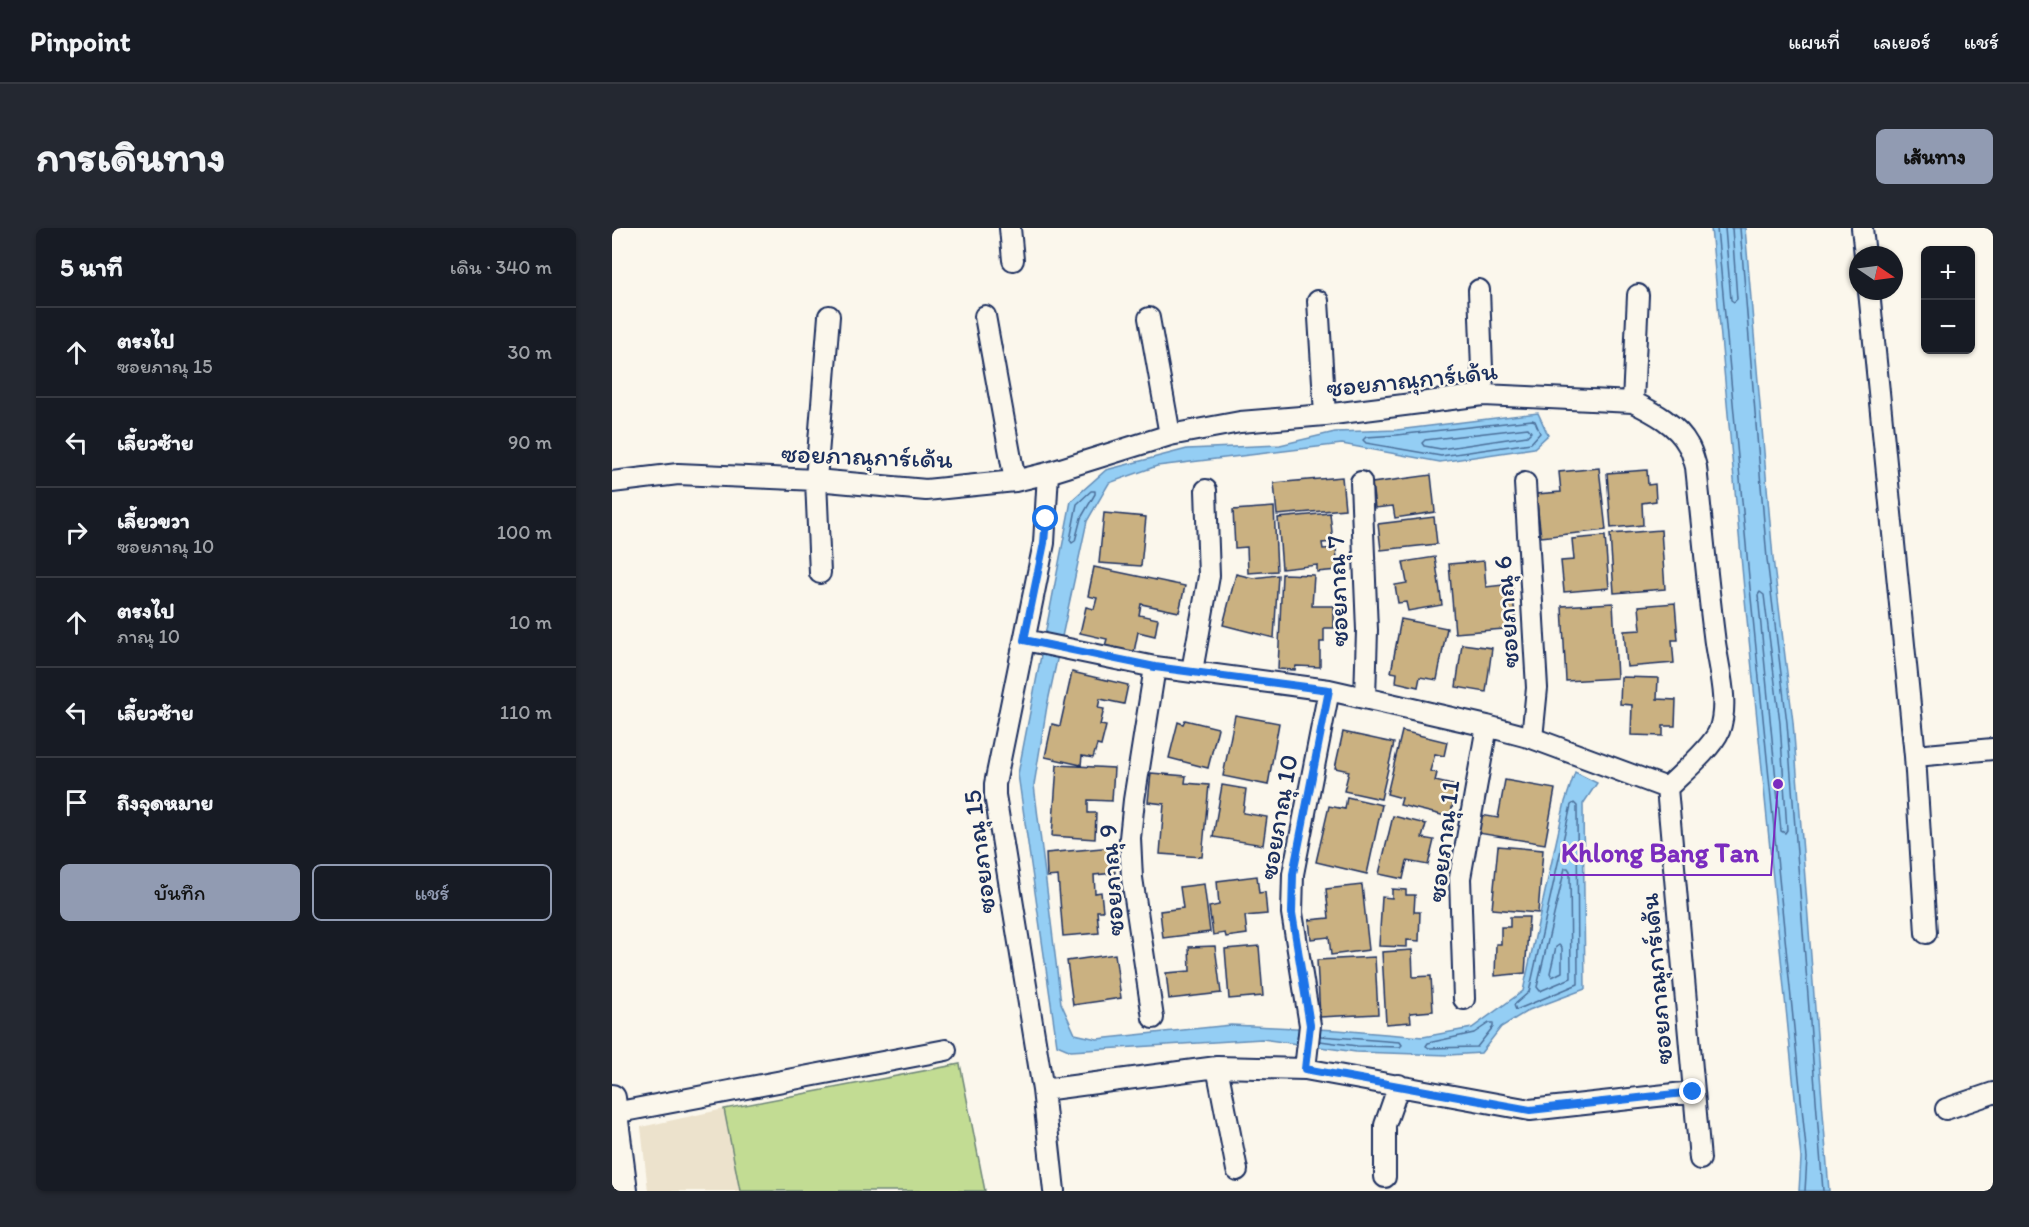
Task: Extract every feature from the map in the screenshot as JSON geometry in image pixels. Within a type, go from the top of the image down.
[{"type":"street","points":[[1010,228],[1013,260]]},
{"type":"street","points":[[1862,228],[1864,246]]},
{"type":"street","points":[[1479,290],[1483,395]]},
{"type":"street","points":[[1633,402],[1638,295]]},
{"type":"street","points":[[1870,300],[1915,756],[1926,933]]},
{"type":"street","points":[[1318,301],[1325,415]]},
{"type":"street","points":[[820,573],[816,480],[829,316]]},
{"type":"street","points":[[985,316],[1015,481]]},
{"type":"street","points":[[1149,318],[1170,435]]},
{"type":"street","name":"ซอยภาณุการ์เด้น","points":[[612,482],[678,474],[816,480],[926,490],[1015,481],[1170,435],[1240,422],[1325,415],[1483,395],[1633,402],[1654,412],[1676,429],[1688,444],[1696,467],[1723,697],[1719,730],[1713,741],[1667,788],[1700,1159]]},
{"type":"street","name":"ซอยภาณุ 15","points":[[1048,473],[1044,543],[1031,641],[995,784],[995,795],[1043,1090],[1054,1191]]},
{"type":"street","name":"ซอยภาณุ 7","points":[[1361,482],[1367,630],[1365,699]]},
{"type":"street","name":"ซอยภาณุ 6","points":[[1525,483],[1538,688],[1532,738]]},
{"type":"street","points":[[1192,671],[1209,576],[1206,490]]},
{"type":"street","points":[[1031,641],[1155,667],[1329,690],[1487,726],[1532,738],[1667,788]]},
{"type":"street","name":"ซอยภาณุ 9","points":[[1153,1018],[1132,878],[1130,838],[1155,667]]},
{"type":"street","name":"ซอยภาณุ 10","points":[[1306,1059],[1310,1025],[1292,913],[1293,874],[1329,690]]},
{"type":"street","name":"ซอยภาณุ 11","points":[[1464,999],[1460,878],[1487,726]]},
{"type":"street","points":[[1915,756],[1993,749]]},
{"type":"street","points":[[624,1191],[613,1105],[946,1050]]},
{"type":"street","points":[[1043,1090],[1217,1067],[1306,1059],[1399,1085],[1530,1110],[1693,1092]]},
{"type":"street","points":[[1217,1067],[1237,1170]]},
{"type":"street","points":[[1385,1177],[1385,1125],[1399,1085]]},
{"type":"street","points":[[1946,1109],[1993,1093]]},
{"type":"shaded area","points":[[724,1109],[740,1191],[648,1191],[641,1127]]},
{"type":"green space","points":[[960,1064],[985,1191],[740,1191],[724,1109]]},
{"type":"water","points":[[1711,228],[1745,228],[1773,558],[1793,722],[1829,1191],[1799,1191],[1801,1158],[1744,589]]},
{"type":"water","points":[[1538,413],[1548,435],[1534,448],[1440,462],[1342,444],[1157,466],[1109,483],[1087,521],[1047,706],[1034,785],[1061,1003],[1075,1034],[1097,1039],[1231,1025],[1423,1037],[1472,1028],[1523,991],[1565,802],[1575,772],[1597,783],[1583,804],[1585,989],[1529,1010],[1501,1027],[1481,1053],[1449,1055],[1356,1052],[1262,1039],[1071,1051],[1057,1045],[1018,774],[1071,501],[1106,470],[1187,449],[1280,445],[1335,432],[1397,430]]},
{"type":"building","points":[[1599,468],[1606,530],[1541,537],[1536,494],[1561,492],[1559,472]]},
{"type":"building","points":[[1647,470],[1648,485],[1655,484],[1656,501],[1642,503],[1643,525],[1611,528],[1607,473]]},
{"type":"building","points":[[1431,475],[1435,512],[1395,518],[1393,506],[1375,508],[1372,483]]},
{"type":"building","points":[[1342,477],[1345,509],[1277,515],[1274,483]]},
{"type":"building","points":[[1274,507],[1277,571],[1248,573],[1247,547],[1235,548],[1233,510]]},
{"type":"building","points":[[1104,513],[1146,517],[1141,566],[1099,563]]},
{"type":"building","points":[[1330,513],[1333,542],[1322,543],[1323,549],[1336,548],[1338,570],[1317,572],[1317,565],[1282,569],[1278,518]]},
{"type":"building","points":[[1434,517],[1437,544],[1381,550],[1378,524]]},
{"type":"building","points":[[1661,530],[1665,589],[1614,593],[1610,534]]},
{"type":"building","points":[[1605,536],[1609,588],[1564,592],[1561,561],[1574,560],[1572,539]]},
{"type":"building","points":[[1435,557],[1442,605],[1408,611],[1406,602],[1398,603],[1395,585],[1407,583],[1403,562]]},
{"type":"building","points":[[1484,561],[1486,587],[1512,584],[1516,628],[1455,633],[1449,564]]},
{"type":"building","points":[[1094,567],[1185,586],[1179,612],[1141,604],[1139,615],[1158,619],[1155,636],[1138,632],[1134,652],[1105,646],[1107,639],[1080,633],[1086,607],[1094,609],[1097,598],[1088,596]]},
{"type":"building","points":[[1236,574],[1253,578],[1278,575],[1274,638],[1223,625]]},
{"type":"building","points":[[1282,574],[1314,575],[1312,606],[1334,606],[1334,628],[1324,628],[1324,642],[1320,642],[1320,667],[1296,666],[1295,670],[1278,669]]},
{"type":"building","points":[[1613,603],[1617,678],[1566,681],[1562,606]]},
{"type":"building","points":[[1675,603],[1678,640],[1672,640],[1674,663],[1627,667],[1624,631],[1641,630],[1639,606]]},
{"type":"building","points":[[1401,619],[1447,628],[1437,680],[1420,677],[1418,687],[1396,682],[1397,673],[1391,672]]},
{"type":"building","points":[[1462,644],[1492,648],[1486,692],[1456,687]]},
{"type":"building","points":[[1072,672],[1128,685],[1124,704],[1100,699],[1098,708],[1104,709],[1100,725],[1106,726],[1101,746],[1097,745],[1093,758],[1082,756],[1081,765],[1045,757],[1052,724],[1060,726]]},
{"type":"building","points":[[1621,677],[1658,678],[1657,699],[1676,700],[1675,726],[1663,726],[1663,736],[1631,735],[1632,705],[1620,704]]},
{"type":"building","points":[[1235,715],[1279,723],[1268,785],[1223,776]]},
{"type":"building","points":[[1185,720],[1218,728],[1208,768],[1169,758],[1178,722],[1183,724]]},
{"type":"building","points":[[1402,731],[1447,742],[1444,756],[1435,754],[1430,771],[1437,773],[1435,781],[1457,786],[1450,817],[1400,805],[1402,798],[1387,794]]},
{"type":"building","points":[[1343,732],[1394,743],[1381,799],[1344,791],[1349,771],[1335,768]]},
{"type":"building","points":[[1057,765],[1114,768],[1112,801],[1088,800],[1088,813],[1096,813],[1095,839],[1052,836]]},
{"type":"building","points":[[1151,773],[1186,776],[1185,783],[1209,785],[1202,857],[1160,854],[1164,804],[1148,802]]},
{"type":"building","points":[[1505,780],[1555,789],[1545,844],[1478,833],[1481,815],[1498,818]]},
{"type":"building","points":[[1222,785],[1246,789],[1243,813],[1267,817],[1263,845],[1213,837]]},
{"type":"building","points":[[1347,797],[1382,805],[1367,874],[1316,862],[1329,806],[1345,809]]},
{"type":"building","points":[[1393,816],[1426,824],[1422,838],[1434,840],[1428,865],[1407,861],[1403,879],[1379,874]]},
{"type":"building","points":[[1498,846],[1543,850],[1538,913],[1492,909]]},
{"type":"building","points":[[1113,847],[1115,873],[1094,875],[1095,893],[1101,892],[1103,911],[1097,911],[1099,933],[1063,936],[1058,876],[1047,877],[1046,853]]},
{"type":"building","points":[[1257,876],[1259,893],[1265,892],[1267,914],[1245,916],[1247,934],[1226,937],[1225,933],[1213,935],[1209,907],[1219,905],[1217,881]]},
{"type":"building","points":[[1204,884],[1210,932],[1163,938],[1160,911],[1183,908],[1180,887]]},
{"type":"building","points":[[1362,885],[1369,950],[1331,955],[1329,937],[1311,939],[1309,920],[1329,918],[1326,889]]},
{"type":"building","points":[[1392,889],[1406,890],[1406,895],[1415,895],[1414,912],[1420,912],[1419,941],[1407,940],[1407,947],[1379,946],[1382,897],[1392,898]]},
{"type":"building","points":[[1510,917],[1529,917],[1525,973],[1495,976],[1496,944],[1501,944],[1501,927],[1510,927]]},
{"type":"building","points":[[1215,946],[1221,993],[1169,999],[1166,973],[1190,971],[1189,947]]},
{"type":"building","points":[[1259,946],[1263,996],[1229,999],[1225,949]]},
{"type":"building","points":[[1412,950],[1413,977],[1431,976],[1433,1011],[1410,1013],[1411,1022],[1386,1024],[1382,952]]},
{"type":"building","points":[[1115,954],[1121,998],[1073,1005],[1067,961]]},
{"type":"building","points":[[1375,957],[1378,1014],[1320,1017],[1317,960]]},
{"type":"place","name":"Khlong Bang Tan","points":[[1778,784]]},
{"type":"route","points":[[1046,519],[1044,543],[1024,640],[1155,667],[1329,690],[1293,874],[1292,913],[1310,1025],[1305,1069],[1530,1110],[1693,1092]]}]
